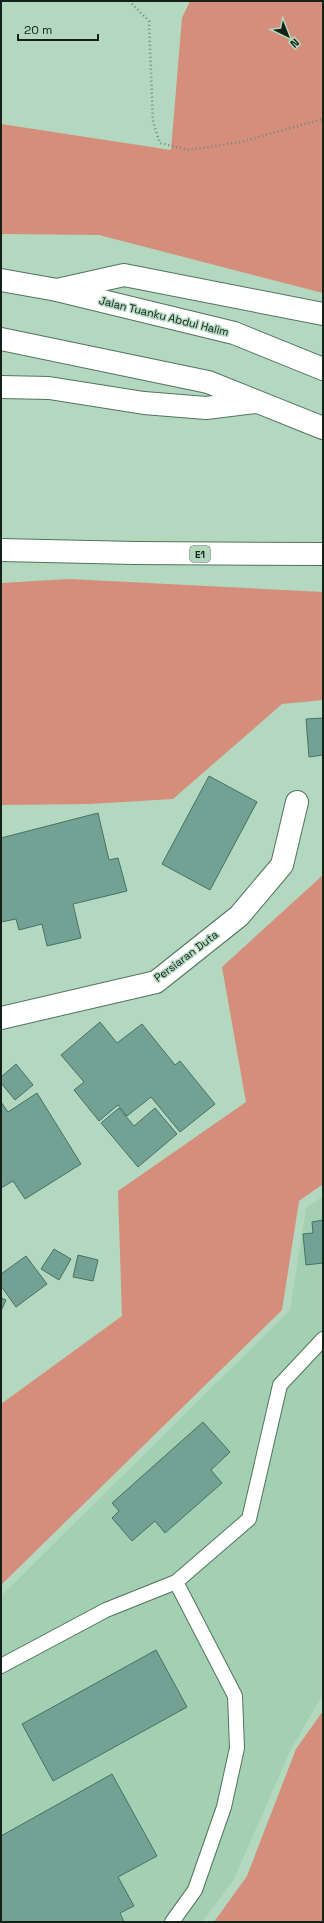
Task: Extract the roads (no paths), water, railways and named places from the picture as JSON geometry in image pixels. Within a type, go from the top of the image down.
[{"type":"main road","points":[[57,290],[124,275],[323,314]]},
{"type":"main road","name":"Jalan Tuanku Abdul Halim","points":[[1,280],[57,290],[234,333],[323,369]]},
{"type":"main road","points":[[1,339],[208,382],[323,428]]},
{"type":"main road","points":[[1,386],[49,388],[144,403],[206,408],[259,402]]},
{"type":"main road","name":"E1","points":[[2,550],[265,555],[323,554]]},
{"type":"main road","name":"Persiaran Duta","points":[[1,1018],[156,982],[239,916],[282,865],[297,802]]},
{"type":"lane","points":[[1,1666],[106,1610],[176,1582],[250,1520],[280,1385],[323,1339]]},
{"type":"lane","points":[[172,1922],[195,1890],[224,1807],[238,1748],[235,1696],[176,1582]]}]
